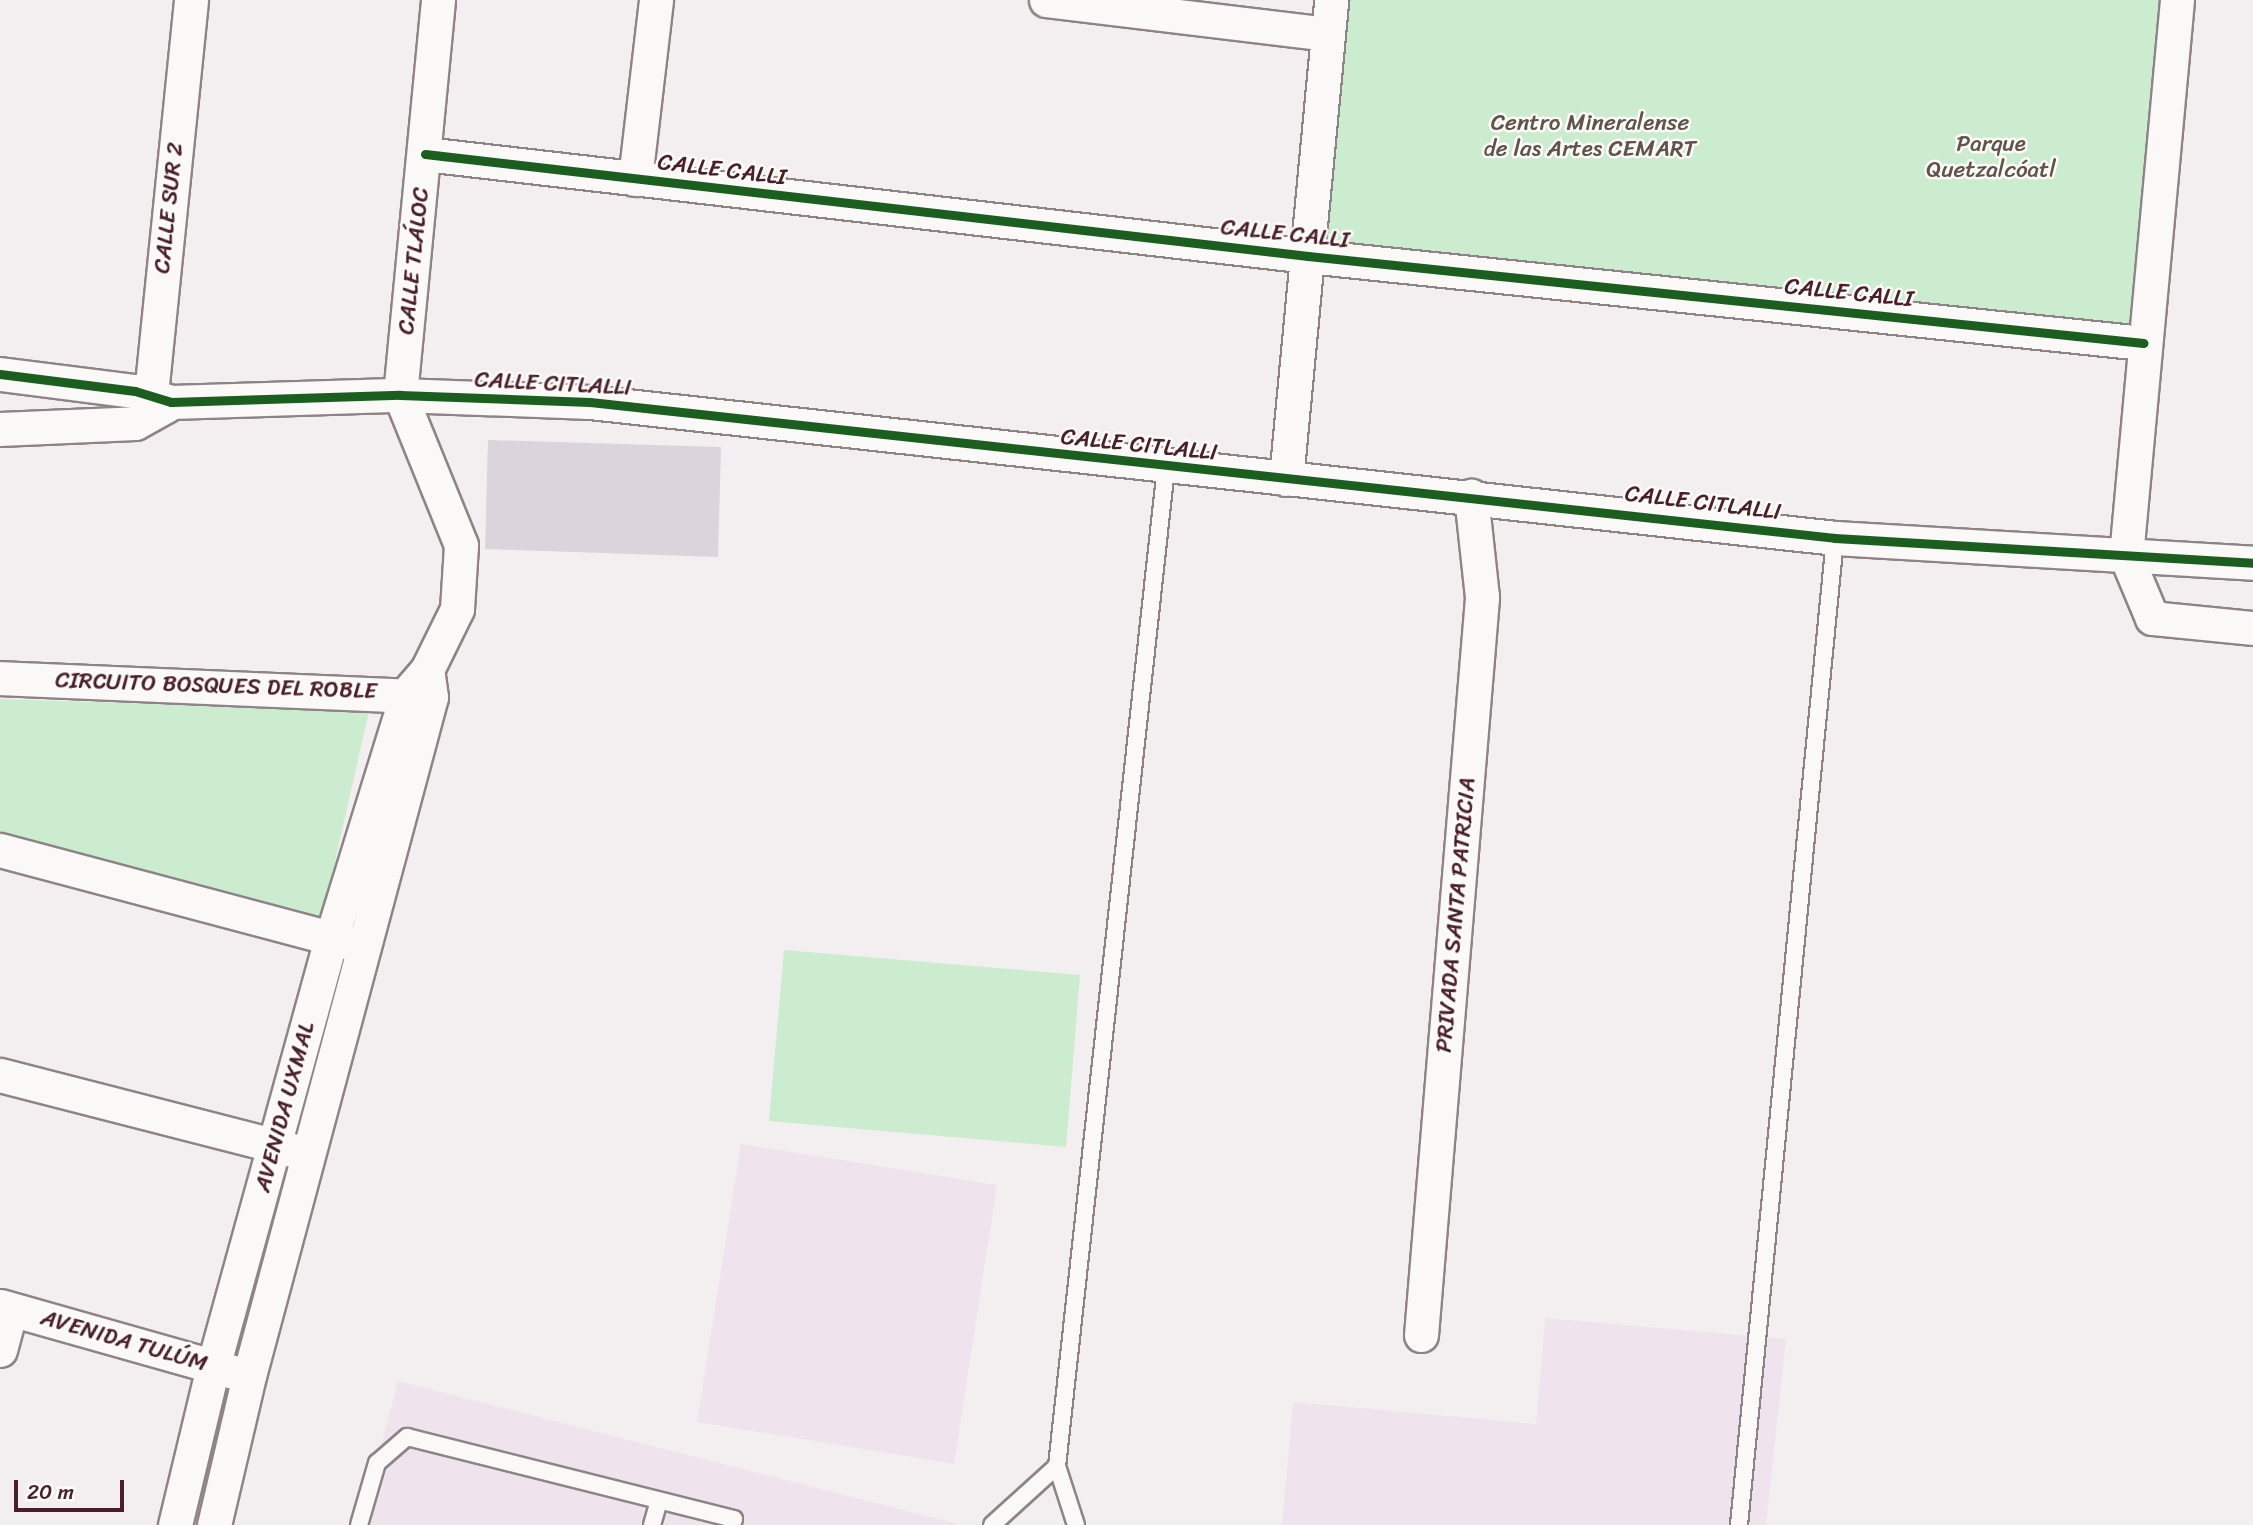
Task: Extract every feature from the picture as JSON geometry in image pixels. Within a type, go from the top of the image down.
[{"type":"street","name":"CALLE SUR 2","points":[[156,404],[191,0]]},
{"type":"street","name":"CALLE TLÁLOC","points":[[400,395],[438,0]]},
{"type":"street","points":[[635,179],[656,0]]},
{"type":"street","points":[[1046,0],[1327,34]]},
{"type":"street","points":[[1286,479],[1331,0]]},
{"type":"street","points":[[2177,0],[2143,343],[2126,556],[2152,618],[2253,628]]},
{"type":"street","name":"CALLE CALLI","points":[[425,154],[1308,256],[2143,343]]},
{"type":"street","points":[[0,374],[156,404]]},
{"type":"street","points":[[400,395],[461,545],[457,609],[422,687]]},
{"type":"street","name":"CALLE CITLALLI","points":[[156,404],[400,395],[590,402],[1166,468],[1471,496],[1835,538],[2253,562]]},
{"type":"street","points":[[0,429],[135,424],[156,404]]},
{"type":"street","name":"PRIVADA SANTA PATRICIA","points":[[1421,1335],[1482,597],[1471,496]]},
{"type":"street","name":"CIRCUITO BOSQUES DEL ROBLE","points":[[0,678],[422,687]]},
{"type":"street","name":"AVENIDA UXMAL","points":[[175,1525],[213,1367],[331,939],[422,687]]},
{"type":"street","name":"AVENIDA UXMAL","points":[[214,1525],[249,1376],[365,947],[422,687]]},
{"type":"street","points":[[0,850],[365,947]]},
{"type":"street","points":[[0,1075],[309,1154]]},
{"type":"street","points":[[0,1350],[6,1307]]},
{"type":"street","name":"AVENIDA TULÚM","points":[[6,1307],[249,1376]]},
{"type":"lane","points":[[1076,1525],[1057,1466],[1166,468]]},
{"type":"lane","points":[[1739,1525],[1835,538]]},
{"type":"lane","points":[[359,1525],[377,1463],[407,1437],[734,1519],[732,1525]]},
{"type":"lane","points":[[992,1525],[1057,1466]]},
{"type":"lane","points":[[652,1525],[659,1501]]},
{"type":"shaded area","points":[[741,1144],[997,1185],[954,1464],[697,1422]]},
{"type":"shaded area","points":[[1545,1318],[1786,1339],[1766,1525],[1282,1525],[1293,1402],[1536,1424]]},
{"type":"shaded area","points":[[398,1381],[962,1525],[360,1525]]},
{"type":"green space","name":"Parque Quetzalcóatl","points":[[1345,0],[2167,0],[2132,333],[1321,247]]},
{"type":"green space","points":[[0,699],[369,711],[322,919],[0,835]]},
{"type":"green space","points":[[784,950],[1080,975],[1066,1147],[769,1121]]},
{"type":"building","points":[[488,440],[721,447],[718,557],[485,549]]},
{"type":"cycle path","points":[[425,154],[1308,256],[2143,343]]},
{"type":"cycle path","points":[[0,374],[135,391],[171,402],[400,395],[590,402],[1835,538],[2253,563]]},
{"type":"park label","name":"Centro Mineralense de las Artes CEMART","points":[[1590,136]]}]
